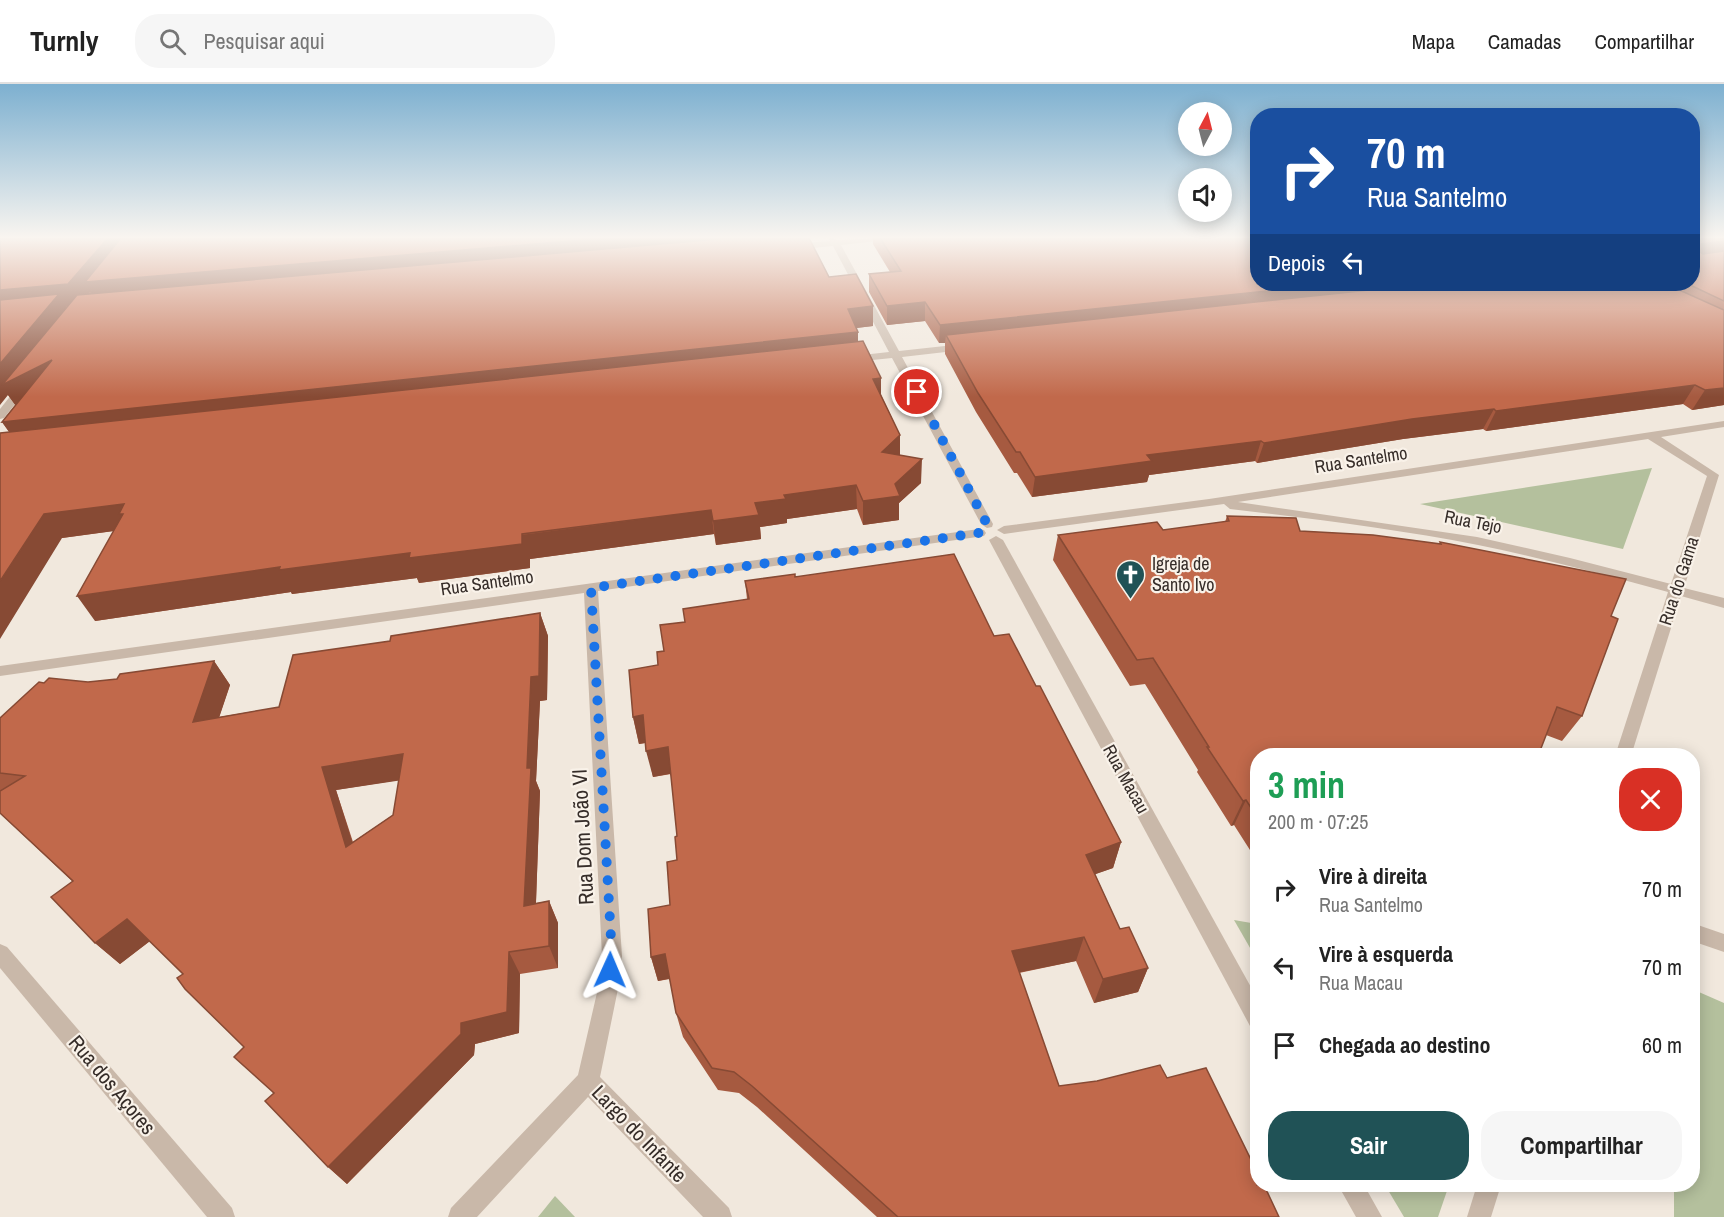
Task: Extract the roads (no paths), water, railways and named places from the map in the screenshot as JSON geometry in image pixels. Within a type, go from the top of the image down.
[{"type":"street","points":[[862,291],[897,354],[983,529],[995,524],[1000,535]]},
{"type":"street","points":[[838,360],[980,345]]},
{"type":"street","points":[[0,416],[29,381]]},
{"type":"street","name":"Rua Santelmo","points":[[1000,535],[1724,424]]},
{"type":"street","name":"Rua do Gama","points":[[1626,748],[1675,590],[1718,475],[1651,436]]},
{"type":"street","name":"Rua Tejo","points":[[1209,503],[1349,519],[1479,542],[1724,603]]},
{"type":"street","name":"Rua Santelmo","points":[[0,672],[591,588],[983,529]]},
{"type":"street","name":"Rua Macau","points":[[1000,535],[1250,1006]]},
{"type":"street","name":"Rua Dom João VI","points":[[588,1081],[609,984],[612,956],[591,588]]},
{"type":"street","points":[[1700,935],[1724,943]]},
{"type":"street","name":"Rua dos Açores","points":[[0,953],[223,1217]]},
{"type":"street","name":"Largo do Infante","points":[[460,1217],[588,1081],[720,1217]]},
{"type":"street","points":[[1354,1192],[1370,1217]]},
{"type":"street","points":[[1479,1217],[1488,1192]]},
{"type":"place","name":"Igreja de Santo Ivo","points":[[1131,600]]}]
